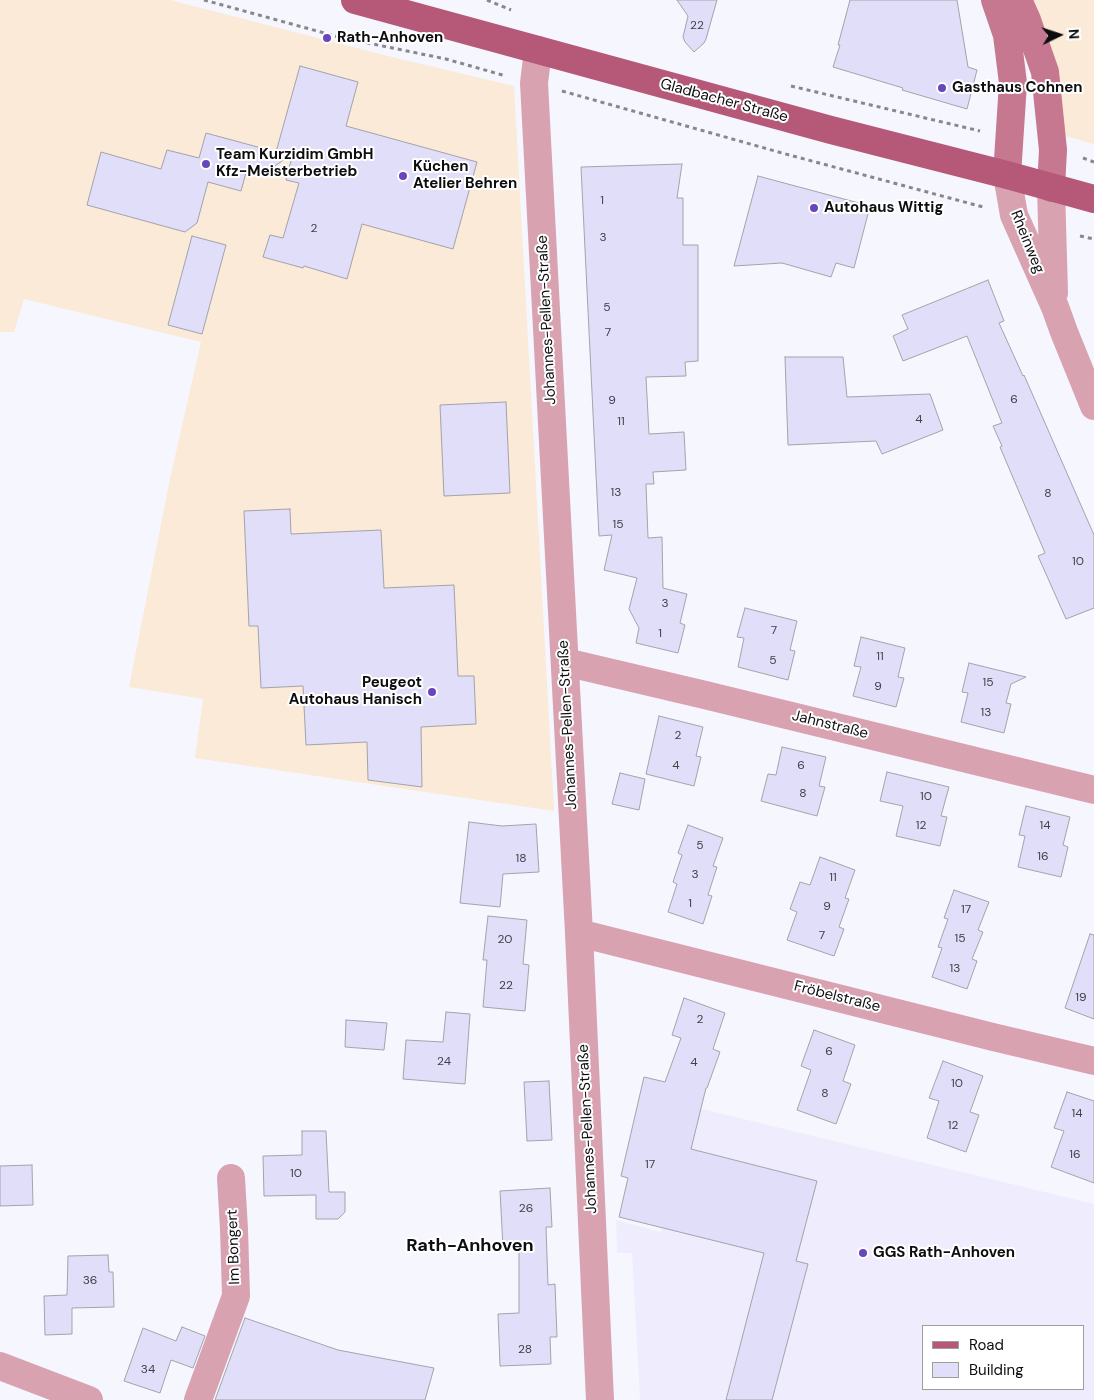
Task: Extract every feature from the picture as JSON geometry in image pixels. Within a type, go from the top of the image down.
[{"type":"main road","name":"Gladbacher Straße","points":[[355,0],[1094,200]]},
{"type":"main road","points":[[994,0],[1007,35],[1012,83],[1007,175]]},
{"type":"main road","points":[[1018,0],[1045,72],[1053,150],[1051,188]]},
{"type":"street","name":"Johannes-Pellen-Straße","points":[[538,50],[534,83],[579,933],[600,1400]]},
{"type":"street","name":"Rheinweg","points":[[1007,175],[1014,215],[1055,307],[1094,406]]},
{"type":"street","name":"Rheinweg","points":[[1051,188],[1055,307]]},
{"type":"street","name":"Jahnstraße","points":[[565,662],[1094,790]]},
{"type":"street","name":"Fröbelstraße","points":[[579,933],[1094,1061]]},
{"type":"street","name":"Im Bongert","points":[[198,1400],[236,1296],[231,1178]]},
{"type":"street","points":[[0,1366],[89,1400]]},
{"type":"path","points":[[204,0],[339,37],[446,60],[534,83],[1014,215]]},
{"type":"path","points":[[1052,228],[1094,239]]},
{"type":"shaded area","points":[[0,0],[170,0],[514,86],[554,811],[195,758],[203,699],[129,687],[170,479],[201,342],[24,299],[14,332],[0,332]]},
{"type":"shaded area","points":[[1031,0],[1094,0],[1094,144],[1062,135]]},
{"type":"shaded area","name":"GGS Rath-Anhoven","points":[[690,1106],[1094,1204],[1094,1400],[640,1400],[632,1253],[617,1253],[616,1220],[661,1232]]},
{"type":"building","points":[[677,0],[717,0],[706,39],[694,52],[683,37],[688,16]]},
{"type":"building","points":[[850,0],[957,0],[968,67],[977,70],[967,109],[833,67]]},
{"type":"building","points":[[300,66],[358,82],[346,126],[477,162],[453,249],[362,224],[347,279],[304,266],[303,268],[263,257],[270,235],[283,238],[299,183],[286,180],[293,153],[264,174],[247,169],[241,191],[208,182],[197,223],[185,232],[87,205],[101,152],[161,169],[167,150],[199,158],[206,133],[276,152]]},
{"type":"building","points":[[682,164],[677,198],[683,198],[683,245],[698,245],[698,361],[685,362],[686,376],[646,377],[649,434],[684,432],[686,470],[653,472],[654,484],[646,484],[648,538],[662,537],[663,588],[687,594],[680,623],[685,625],[678,653],[636,643],[639,628],[629,609],[637,578],[604,570],[612,535],[599,536],[581,167]]},
{"type":"building","points":[[758,176],[870,206],[854,268],[836,263],[831,277],[782,263],[734,266]]},
{"type":"building","points":[[192,236],[226,245],[202,334],[168,325]]},
{"type":"building","points":[[988,280],[1004,321],[999,323],[1024,375],[1094,535],[1094,608],[1066,619],[1038,556],[1045,553],[1000,447],[1002,446],[993,426],[1002,423],[967,336],[903,361],[893,336],[908,329],[902,315]]},
{"type":"building","points":[[785,357],[843,357],[847,397],[930,394],[943,430],[882,454],[876,441],[788,445]]},
{"type":"building","points":[[506,402],[510,493],[444,496],[440,405]]},
{"type":"building","points":[[290,509],[291,534],[381,530],[384,588],[454,585],[458,676],[474,676],[476,724],[421,727],[422,787],[368,780],[367,742],[306,745],[303,686],[261,688],[258,626],[249,626],[244,511]]},
{"type":"building","points":[[745,608],[797,621],[790,650],[795,651],[788,680],[738,667],[744,638],[737,637]]},
{"type":"building","points":[[861,637],[905,648],[898,677],[904,678],[896,707],[853,696],[861,667],[854,666]]},
{"type":"building","points":[[969,663],[1026,677],[1011,684],[1006,703],[1011,704],[1004,733],[961,722],[968,693],[962,692]]},
{"type":"building","points":[[659,716],[703,727],[696,756],[701,757],[694,786],[646,774]]},
{"type":"building","points":[[782,747],[826,757],[819,786],[825,787],[817,816],[761,801],[768,774],[776,775]]},
{"type":"building","points":[[887,772],[949,787],[941,816],[947,817],[940,846],[896,836],[903,806],[880,801]]},
{"type":"building","points":[[620,773],[645,779],[639,810],[612,804]]},
{"type":"building","points":[[1026,806],[1070,817],[1063,845],[1068,847],[1061,877],[1018,867],[1025,836],[1019,835]]},
{"type":"building","points":[[469,822],[502,826],[536,824],[539,872],[503,874],[500,907],[460,903]]},
{"type":"building","points":[[688,825],[723,838],[713,866],[717,867],[708,895],[712,896],[703,924],[668,912],[677,884],[673,882],[682,855],[678,853]]},
{"type":"building","points":[[820,857],[855,870],[845,898],[849,899],[839,927],[844,929],[834,956],[787,940],[797,912],[790,909],[800,882],[810,885]]},
{"type":"building","points":[[954,890],[989,902],[978,930],[983,932],[972,959],[977,961],[967,989],[932,977],[942,948],[938,947],[948,919],[944,918]]},
{"type":"building","points":[[488,916],[527,920],[523,964],[529,965],[525,1011],[483,1007],[487,960],[483,960]]},
{"type":"building","points":[[1090,934],[1094,935],[1094,1019],[1065,1008]]},
{"type":"building","points":[[684,998],[725,1013],[713,1049],[720,1052],[706,1088],[691,1149],[817,1181],[796,1261],[808,1264],[772,1400],[726,1400],[764,1253],[619,1217],[628,1178],[621,1176],[644,1077],[665,1082],[681,1038],[672,1035]]},
{"type":"building","points":[[446,1012],[470,1014],[465,1084],[403,1079],[406,1040],[443,1042]]},
{"type":"building","points":[[346,1020],[387,1023],[384,1050],[345,1047]]},
{"type":"building","points":[[814,1030],[855,1045],[843,1081],[851,1084],[836,1124],[797,1110],[811,1070],[801,1066]]},
{"type":"building","points":[[943,1061],[983,1076],[970,1112],[979,1115],[966,1152],[927,1138],[939,1101],[929,1098]]},
{"type":"building","points":[[549,1081],[552,1140],[527,1141],[524,1082]]},
{"type":"building","points":[[1067,1092],[1094,1101],[1094,1183],[1051,1167],[1064,1131],[1054,1128]]},
{"type":"building","points":[[302,1131],[326,1131],[329,1192],[345,1192],[345,1212],[338,1219],[316,1219],[316,1195],[264,1196],[263,1156],[302,1155]]},
{"type":"building","points":[[32,1165],[33,1205],[0,1206],[0,1166]]},
{"type":"building","points":[[550,1188],[552,1227],[546,1227],[548,1285],[555,1284],[557,1337],[550,1337],[551,1364],[500,1366],[498,1314],[519,1313],[519,1246],[503,1247],[500,1191]]},
{"type":"building","points":[[108,1255],[109,1272],[113,1272],[114,1307],[72,1308],[72,1334],[45,1335],[44,1296],[67,1295],[68,1256]]},
{"type":"building","points":[[245,1318],[338,1350],[434,1368],[425,1400],[215,1400]]},
{"type":"building","points":[[182,1327],[205,1336],[193,1368],[171,1360],[160,1393],[124,1381],[143,1328],[176,1341]]},
{"type":"place","name":"Rath-Anhoven","points":[[327,38]]},
{"type":"place","name":"Gasthaus Cohnen","points":[[942,88]]},
{"type":"place","name":"Team Kurzidim GmbH Kfz-Meisterbetrieb","points":[[206,164]]},
{"type":"place","name":"Küchen Atelier Behren","points":[[403,176]]},
{"type":"place","name":"Autohaus Wittig","points":[[814,208]]},
{"type":"place","name":"Peugeot Autohaus Hanisch","points":[[432,692]]},
{"type":"place","name":"GGS Rath-Anhoven","points":[[863,1253]]},
{"type":"district","name":"Rath-Anhoven","points":[[470,1246]]}]
